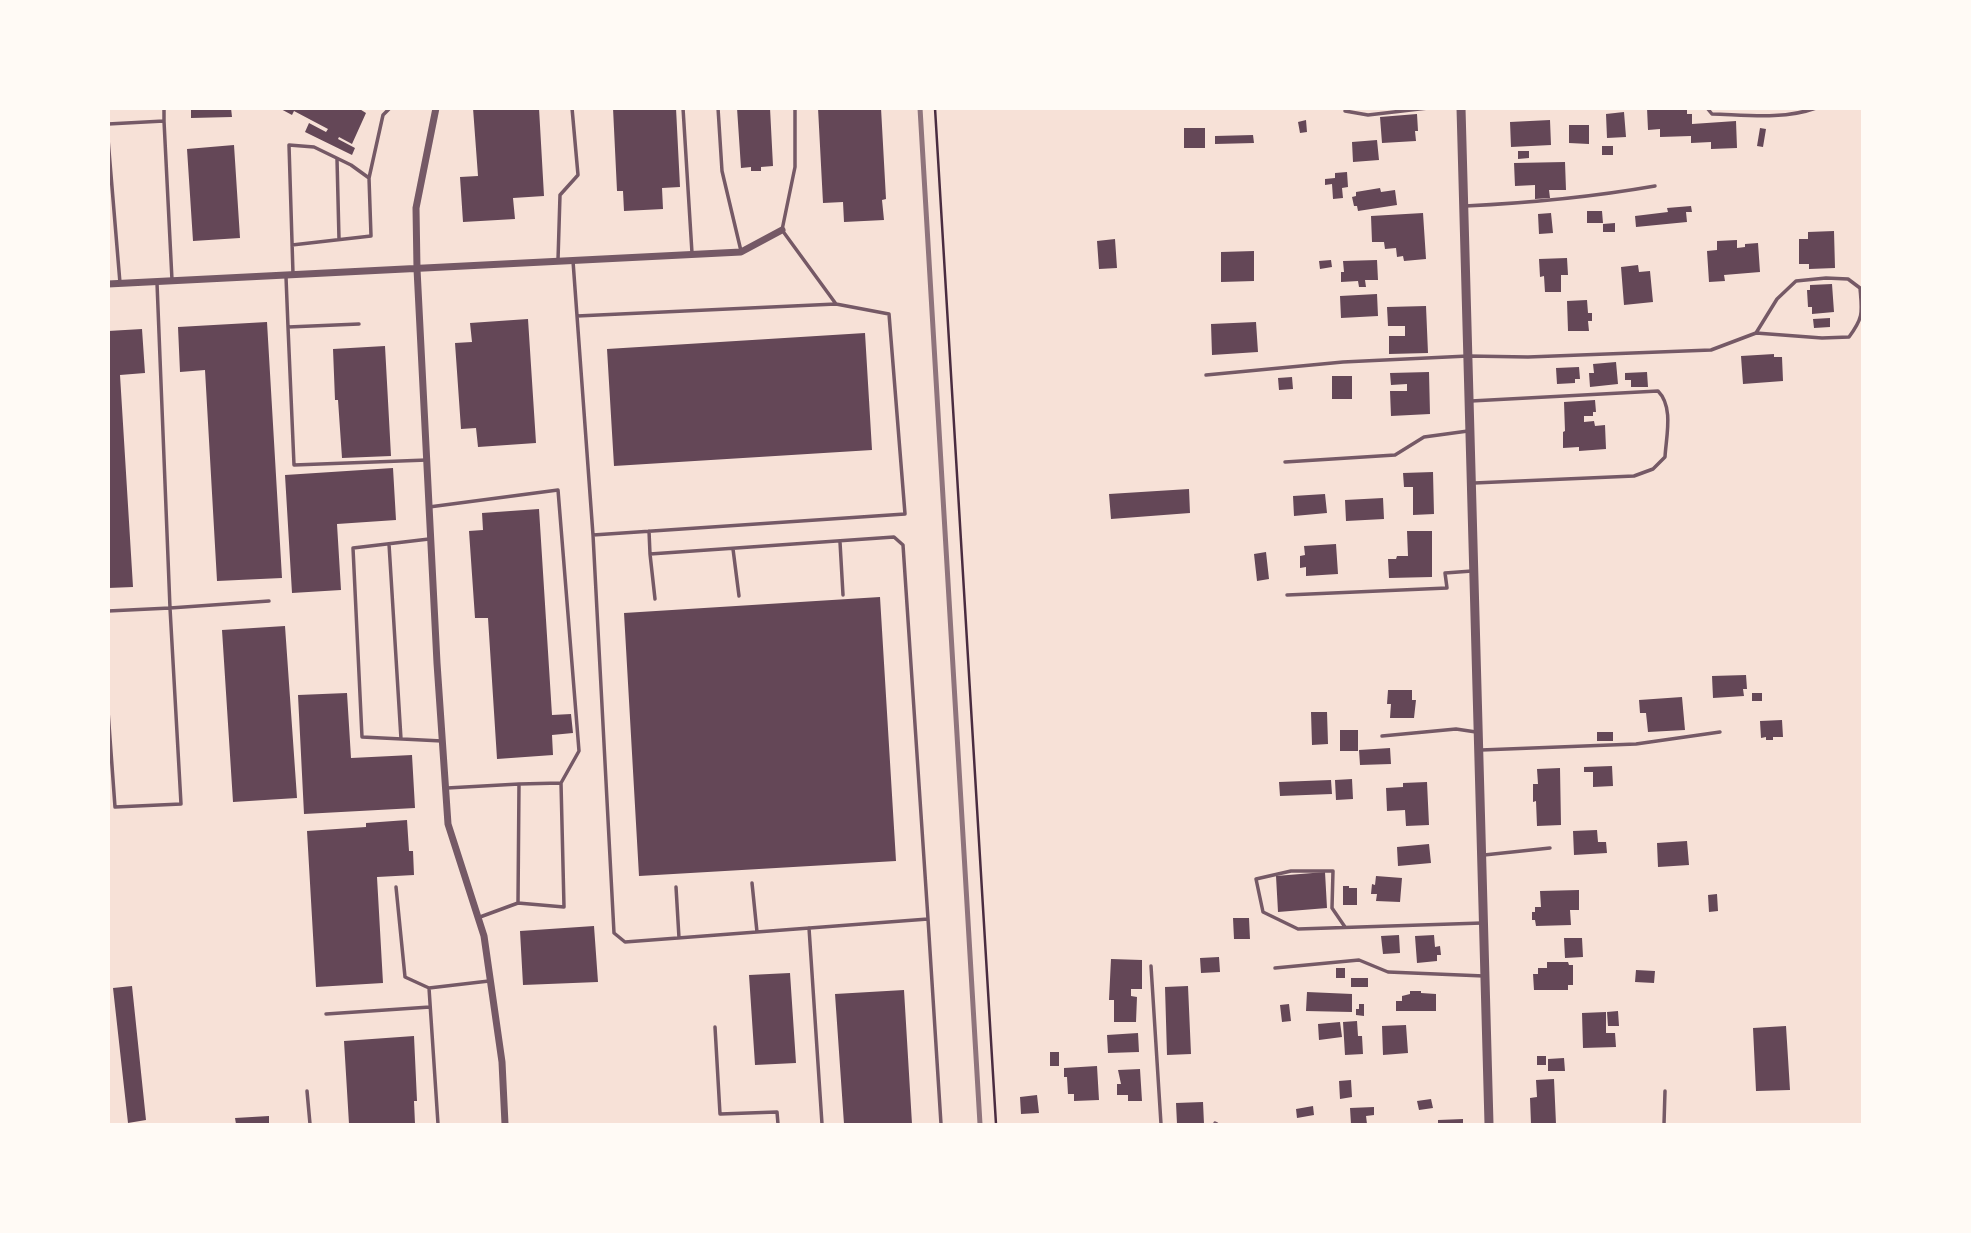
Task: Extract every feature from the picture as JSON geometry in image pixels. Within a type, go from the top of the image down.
[{"type":"street","points":[[436,108],[416,208],[442,741],[448,824],[484,936],[502,1062],[505,1125]]},
{"type":"street","points":[[1461,108],[1489,1125]]},
{"type":"street","points":[[108,284],[741,252],[782,230]]},
{"type":"lane","points":[[164,108],[172,280]]},
{"type":"lane","points":[[292,245],[371,236],[369,178],[383,115],[390,108]]},
{"type":"lane","points":[[558,262],[560,195],[578,175],[572,108]]},
{"type":"lane","points":[[683,108],[692,255]]},
{"type":"lane","points":[[719,108],[722,171],[741,252]]},
{"type":"lane","points":[[795,108],[795,167],[782,230],[836,303]]},
{"type":"lane","points":[[1345,111],[1368,115],[1428,108]]},
{"type":"lane","points":[[1707,108],[1712,114],[1771,116],[1806,112],[1816,108]]},
{"type":"lane","points":[[108,124],[164,121]]},
{"type":"lane","points":[[108,139],[120,283]]},
{"type":"lane","points":[[369,178],[351,165],[314,147],[289,145],[292,245],[288,327],[294,465],[427,460]]},
{"type":"lane","points":[[337,159],[339,239]]},
{"type":"lane","points":[[1463,206],[1579,198],[1655,186]]},
{"type":"lane","points":[[573,261],[593,536],[614,933],[625,943],[928,919]]},
{"type":"lane","points":[[1206,375],[1343,362],[1711,350],[1756,333],[1822,338],[1849,337],[1860,322],[1860,288],[1849,279],[1796,281],[1777,299],[1756,333]]},
{"type":"lane","points":[[108,808],[181,804],[157,281]]},
{"type":"lane","points":[[577,316],[836,303],[888,314],[905,514],[593,536]]},
{"type":"lane","points":[[288,327],[359,324]]},
{"type":"lane","points":[[1469,401],[1658,391],[1667,407],[1665,457],[1653,469],[1634,476],[1471,483]]},
{"type":"lane","points":[[1285,461],[1395,455],[1424,437],[1470,431]]},
{"type":"lane","points":[[429,507],[558,490],[579,751],[561,783],[564,907],[518,903],[478,918]]},
{"type":"lane","points":[[649,531],[655,599]]},
{"type":"lane","points":[[650,554],[894,537],[903,545],[941,1125]]},
{"type":"lane","points":[[431,539],[353,548],[362,737],[442,741]]},
{"type":"lane","points":[[840,542],[843,595]]},
{"type":"lane","points":[[389,544],[401,739]]},
{"type":"lane","points":[[733,549],[739,596]]},
{"type":"lane","points":[[1287,596],[1447,588],[1445,573],[1474,571]]},
{"type":"lane","points":[[108,611],[269,601]]},
{"type":"lane","points":[[108,711],[115,807]]},
{"type":"lane","points":[[1382,736],[1456,729],[1478,732]]},
{"type":"lane","points":[[1479,750],[1636,744],[1720,732]]},
{"type":"lane","points":[[446,788],[561,783]]},
{"type":"lane","points":[[518,903],[519,784]]},
{"type":"lane","points":[[1482,855],[1550,848]]},
{"type":"lane","points":[[1345,928],[1332,908],[1333,871],[1291,871],[1256,879],[1262,912],[1298,929],[1345,928],[1484,923]]},
{"type":"lane","points":[[752,883],[757,932]]},
{"type":"lane","points":[[396,887],[405,977],[429,988],[490,981]]},
{"type":"lane","points":[[676,887],[679,939]]},
{"type":"lane","points":[[809,928],[822,1125]]},
{"type":"lane","points":[[1275,968],[1359,960],[1388,972],[1486,976]]},
{"type":"lane","points":[[1151,966],[1161,1125]]},
{"type":"lane","points":[[429,988],[438,1125]]},
{"type":"lane","points":[[326,1014],[430,1007]]},
{"type":"lane","points":[[715,1027],[720,1114],[777,1112],[778,1125]]},
{"type":"lane","points":[[307,1091],[310,1125]]},
{"type":"lane","points":[[1664,1125],[1665,1091]]},
{"type":"path","points":[[935,108],[996,1125]]},
{"type":"building","points":[[191,108],[231,108],[232,117],[191,118]]},
{"type":"building","points":[[279,108],[358,108],[366,113],[352,144],[339,137],[338,139],[355,148],[352,155],[305,132],[309,123],[326,132],[328,129],[294,111],[292,115]]},
{"type":"building","points":[[473,108],[539,108],[544,196],[513,198],[515,219],[463,222],[460,177],[478,176]]},
{"type":"building","points":[[613,108],[676,108],[680,187],[662,188],[663,209],[624,211],[623,191],[617,191]]},
{"type":"building","points":[[737,108],[770,108],[773,166],[761,167],[761,171],[751,171],[751,167],[741,168]]},
{"type":"building","points":[[818,108],[881,108],[886,199],[882,200],[884,220],[844,222],[843,202],[823,203]]},
{"type":"building","points":[[1647,108],[1687,108],[1687,114],[1692,114],[1692,124],[1736,121],[1737,148],[1711,149],[1711,142],[1691,143],[1691,136],[1660,137],[1660,129],[1648,130]]},
{"type":"building","points":[[1624,112],[1626,137],[1607,138],[1606,114]]},
{"type":"building","points":[[1417,114],[1416,141],[1382,143],[1380,117]]},
{"type":"building","points":[[1306,120],[1307,132],[1300,133],[1298,122]]},
{"type":"building","points":[[1550,120],[1551,145],[1511,147],[1510,122]]},
{"type":"building","points":[[1569,125],[1589,125],[1589,144],[1569,143]]},
{"type":"building","points":[[1184,128],[1205,128],[1205,148],[1184,148]]},
{"type":"building","points":[[1760,128],[1766,129],[1763,147],[1757,146]]},
{"type":"building","points":[[1253,135],[1254,143],[1215,144],[1215,136]]},
{"type":"building","points":[[1377,140],[1379,160],[1353,162],[1352,142]]},
{"type":"building","points":[[234,145],[240,238],[193,241],[187,149]]},
{"type":"building","points":[[1602,146],[1613,146],[1613,155],[1602,155]]},
{"type":"building","points":[[1518,151],[1529,151],[1529,158],[1518,159]]},
{"type":"building","points":[[1565,162],[1566,190],[1549,190],[1550,198],[1535,199],[1535,185],[1515,186],[1514,163]]},
{"type":"building","points":[[1347,172],[1348,187],[1342,188],[1343,198],[1333,199],[1332,184],[1325,185],[1325,179],[1335,178],[1335,173]]},
{"type":"building","points":[[1380,188],[1381,192],[1395,190],[1397,205],[1358,211],[1352,197],[1356,196],[1356,192]]},
{"type":"building","points":[[1691,206],[1692,212],[1686,212],[1687,222],[1636,227],[1635,216],[1668,212],[1667,208]]},
{"type":"building","points":[[1587,211],[1602,211],[1603,223],[1587,223]]},
{"type":"building","points":[[1423,213],[1426,259],[1404,261],[1403,256],[1397,257],[1396,248],[1385,249],[1384,242],[1372,242],[1371,216]]},
{"type":"building","points":[[1551,213],[1553,233],[1539,234],[1538,214]]},
{"type":"building","points":[[1615,223],[1615,232],[1603,232],[1603,224]]},
{"type":"building","points":[[1834,231],[1835,268],[1809,269],[1809,264],[1799,264],[1799,239],[1808,239],[1808,232]]},
{"type":"building","points":[[1115,239],[1117,268],[1099,269],[1097,241]]},
{"type":"building","points":[[1737,240],[1737,248],[1758,243],[1760,272],[1724,275],[1725,281],[1709,282],[1707,251],[1717,250],[1717,241]]},
{"type":"building","points":[[1254,251],[1254,281],[1221,282],[1221,252]]},
{"type":"building","points":[[1567,258],[1568,275],[1561,275],[1561,292],[1545,292],[1544,276],[1540,277],[1539,259]]},
{"type":"building","points":[[1331,260],[1332,267],[1320,269],[1319,261]]},
{"type":"building","points":[[1377,260],[1378,280],[1365,280],[1366,287],[1359,287],[1358,281],[1341,282],[1343,261]]},
{"type":"building","points":[[1638,265],[1639,272],[1650,271],[1653,302],[1624,305],[1621,267]]},
{"type":"building","points":[[1832,284],[1834,312],[1812,314],[1812,307],[1808,307],[1807,290],[1810,290],[1810,285]]},
{"type":"building","points":[[1377,294],[1378,316],[1341,318],[1340,296]]},
{"type":"building","points":[[1587,300],[1588,313],[1592,313],[1592,321],[1588,321],[1589,331],[1568,331],[1567,301]]},
{"type":"building","points":[[1426,306],[1428,353],[1389,354],[1389,336],[1405,336],[1405,326],[1388,326],[1387,307]]},
{"type":"building","points":[[1830,318],[1830,327],[1814,328],[1813,319]]},
{"type":"building","points":[[528,319],[536,443],[478,447],[476,428],[461,429],[455,343],[472,342],[470,323]]},
{"type":"building","points":[[267,322],[282,578],[217,581],[205,370],[180,372],[178,327]]},
{"type":"building","points":[[1256,322],[1258,352],[1212,355],[1211,324]]},
{"type":"building","points":[[142,329],[145,373],[120,375],[133,587],[108,588],[108,331]]},
{"type":"building","points":[[865,333],[872,450],[614,466],[607,349]]},
{"type":"building","points":[[385,346],[391,456],[342,458],[338,400],[335,400],[333,349]]},
{"type":"building","points":[[1774,354],[1774,357],[1782,357],[1783,381],[1743,384],[1741,356]]},
{"type":"building","points":[[1616,362],[1618,384],[1590,387],[1589,373],[1594,373],[1593,364]]},
{"type":"building","points":[[1579,367],[1580,379],[1575,379],[1575,383],[1557,384],[1556,368]]},
{"type":"building","points":[[1429,372],[1430,414],[1391,416],[1390,391],[1407,391],[1407,384],[1391,385],[1390,373]]},
{"type":"building","points":[[1647,372],[1648,387],[1631,387],[1631,380],[1625,380],[1625,373]]},
{"type":"building","points":[[1332,376],[1352,376],[1352,399],[1332,399]]},
{"type":"building","points":[[1292,377],[1293,389],[1279,390],[1278,378]]},
{"type":"building","points":[[1595,400],[1596,412],[1593,412],[1593,416],[1584,416],[1584,422],[1594,421],[1595,426],[1605,425],[1606,449],[1579,451],[1579,447],[1563,448],[1564,402]]},
{"type":"building","points":[[393,468],[396,520],[337,524],[341,590],[292,593],[285,475]]},
{"type":"building","points":[[1433,472],[1434,514],[1413,515],[1413,487],[1404,487],[1403,473]]},
{"type":"building","points":[[1189,489],[1190,513],[1111,519],[1109,494]]},
{"type":"building","points":[[1325,494],[1327,513],[1294,516],[1293,496]]},
{"type":"building","points":[[1383,498],[1384,519],[1346,521],[1345,500]]},
{"type":"building","points":[[539,509],[552,715],[571,714],[573,733],[552,735],[553,755],[497,759],[488,618],[475,618],[469,531],[483,530],[482,513]]},
{"type":"building","points":[[1407,531],[1432,531],[1432,577],[1389,578],[1388,559],[1408,556]]},
{"type":"building","points":[[1336,544],[1338,574],[1306,576],[1306,567],[1300,568],[1300,556],[1305,555],[1304,546]]},
{"type":"building","points":[[1266,552],[1269,579],[1257,581],[1254,554]]},
{"type":"building","points":[[880,597],[896,861],[639,876],[624,613]]},
{"type":"building","points":[[285,626],[297,798],[233,802],[222,630]]},
{"type":"building","points":[[1746,675],[1747,689],[1743,689],[1744,696],[1713,698],[1712,676]]},
{"type":"building","points":[[1388,690],[1412,690],[1412,700],[1416,700],[1414,718],[1390,718]]},
{"type":"building","points":[[347,693],[351,758],[412,755],[415,808],[304,814],[298,695]]},
{"type":"building","points":[[1752,693],[1762,693],[1762,701],[1752,701]]},
{"type":"building","points":[[1682,697],[1685,730],[1648,732],[1646,713],[1640,713],[1639,700]]},
{"type":"building","points":[[1311,712],[1327,712],[1328,744],[1312,745]]},
{"type":"building","points":[[1782,720],[1783,737],[1773,737],[1773,740],[1761,738],[1760,721]]},
{"type":"building","points":[[1340,730],[1358,730],[1358,751],[1340,751]]},
{"type":"building","points":[[1597,732],[1613,732],[1613,741],[1597,741]]},
{"type":"building","points":[[1390,748],[1391,764],[1360,765],[1359,750]]},
{"type":"building","points":[[1612,766],[1613,786],[1593,787],[1593,772],[1584,772],[1584,767]]},
{"type":"building","points":[[1560,768],[1561,825],[1537,826],[1533,784],[1538,784],[1537,769]]},
{"type":"building","points":[[1352,779],[1353,799],[1336,800],[1335,780]]},
{"type":"building","points":[[1331,780],[1332,794],[1280,796],[1279,782]]},
{"type":"building","points":[[1427,782],[1429,825],[1406,826],[1405,810],[1387,811],[1386,788],[1403,787],[1403,783]]},
{"type":"building","points":[[407,820],[414,875],[377,877],[383,983],[316,987],[307,831],[366,827],[366,823]]},
{"type":"building","points":[[1597,830],[1598,842],[1606,842],[1607,853],[1574,855],[1573,831]]},
{"type":"building","points":[[1687,841],[1689,865],[1658,867],[1657,843]]},
{"type":"building","points":[[1429,844],[1431,863],[1398,866],[1397,847]]},
{"type":"building","points":[[1325,872],[1327,908],[1278,912],[1276,876]]},
{"type":"building","points":[[1376,876],[1402,878],[1400,902],[1376,901],[1377,894],[1371,894]]},
{"type":"building","points":[[1343,886],[1357,888],[1357,905],[1343,905]]},
{"type":"building","points":[[1579,890],[1579,910],[1570,910],[1571,925],[1536,926],[1535,920],[1532,920],[1532,912],[1535,912],[1535,907],[1541,907],[1540,891]]},
{"type":"building","points":[[1717,894],[1718,911],[1709,912],[1708,895]]},
{"type":"building","points":[[1233,918],[1249,918],[1250,939],[1234,939]]},
{"type":"building","points":[[594,926],[598,982],[523,985],[520,931]]},
{"type":"building","points":[[1399,935],[1400,953],[1383,954],[1381,936]]},
{"type":"building","points":[[1434,935],[1435,947],[1440,946],[1441,955],[1437,955],[1437,961],[1417,963],[1415,936]]},
{"type":"building","points":[[1564,938],[1582,938],[1583,957],[1565,958]]},
{"type":"building","points":[[1219,957],[1220,972],[1201,973],[1200,958]]},
{"type":"building","points":[[1111,959],[1142,960],[1142,989],[1131,989],[1131,996],[1137,997],[1136,1022],[1114,1022],[1114,1000],[1109,1000]]},
{"type":"building","points":[[1547,962],[1568,962],[1573,965],[1573,985],[1568,985],[1568,990],[1534,990],[1533,974],[1538,974],[1538,968],[1547,968]]},
{"type":"building","points":[[1336,968],[1345,968],[1345,978],[1336,978]]},
{"type":"building","points":[[1636,970],[1655,971],[1654,983],[1635,982]]},
{"type":"building","points":[[790,973],[796,1063],[755,1065],[749,975]]},
{"type":"building","points":[[1351,978],[1368,978],[1368,987],[1351,987]]},
{"type":"building","points":[[132,986],[146,1120],[128,1123],[113,988]]},
{"type":"building","points":[[1188,986],[1191,1054],[1167,1055],[1165,987]]},
{"type":"building","points":[[904,990],[912,1124],[844,1124],[835,994]]},
{"type":"building","points":[[1410,991],[1436,994],[1436,1011],[1396,1011],[1396,1001],[1402,1001],[1402,996],[1410,994]]},
{"type":"building","points":[[1307,992],[1352,994],[1352,1012],[1306,1011]]},
{"type":"building","points":[[1289,1004],[1291,1021],[1282,1022],[1280,1005]]},
{"type":"building","points":[[1359,1004],[1364,1004],[1364,1016],[1356,1015]]},
{"type":"building","points":[[1618,1011],[1619,1026],[1608,1026],[1607,1012]]},
{"type":"building","points":[[1606,1012],[1606,1033],[1615,1033],[1616,1047],[1583,1048],[1582,1013]]},
{"type":"building","points":[[1357,1021],[1358,1036],[1362,1036],[1363,1054],[1345,1055],[1343,1022]]},
{"type":"building","points":[[1340,1022],[1342,1037],[1319,1040],[1318,1024]]},
{"type":"building","points":[[1406,1025],[1408,1053],[1383,1055],[1382,1026]]},
{"type":"building","points":[[1786,1026],[1790,1090],[1756,1091],[1753,1028]]},
{"type":"building","points":[[1138,1033],[1139,1052],[1108,1053],[1107,1035]]},
{"type":"building","points":[[414,1036],[417,1101],[414,1101],[415,1124],[349,1124],[344,1041]]},
{"type":"building","points":[[1050,1052],[1059,1052],[1059,1066],[1050,1066]]},
{"type":"building","points":[[1537,1056],[1546,1056],[1546,1065],[1537,1065]]},
{"type":"building","points":[[1564,1058],[1565,1071],[1548,1071],[1548,1059]]},
{"type":"building","points":[[1097,1066],[1099,1100],[1074,1101],[1074,1094],[1068,1094],[1064,1068]]},
{"type":"building","points":[[1140,1069],[1142,1101],[1128,1101],[1128,1095],[1117,1095],[1117,1084],[1121,1084],[1118,1070]]},
{"type":"building","points":[[1554,1079],[1556,1124],[1531,1124],[1530,1098],[1537,1097],[1536,1080]]},
{"type":"building","points":[[1351,1080],[1352,1097],[1340,1099],[1339,1081]]},
{"type":"building","points":[[1037,1095],[1039,1113],[1021,1114],[1020,1097]]},
{"type":"building","points":[[1431,1099],[1433,1108],[1419,1110],[1417,1101]]},
{"type":"building","points":[[1203,1102],[1204,1124],[1177,1124],[1176,1103]]},
{"type":"building","points":[[1313,1106],[1314,1115],[1297,1118],[1296,1109]]},
{"type":"building","points":[[1374,1107],[1374,1115],[1366,1116],[1367,1124],[1351,1124],[1350,1108]]},
{"type":"building","points":[[269,1116],[269,1124],[236,1124],[235,1118]]},
{"type":"building","points":[[1463,1119],[1463,1124],[1438,1124],[1438,1120]]},
{"type":"railway","points":[[920,108],[980,1124]]}]
